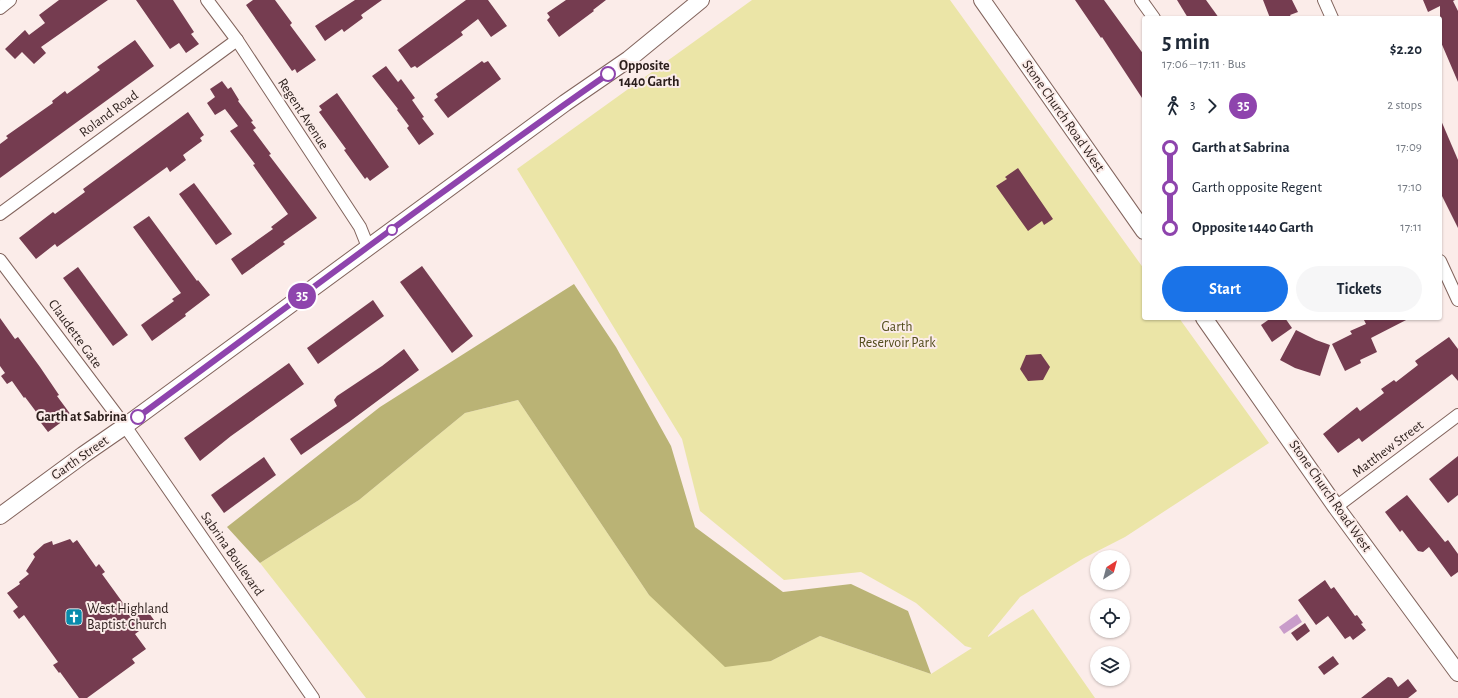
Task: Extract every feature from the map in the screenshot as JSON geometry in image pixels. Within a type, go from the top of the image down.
[{"type":"main road","name":"Garth Street","points":[[0,516],[565,103],[619,66],[701,0]]},
{"type":"main road","name":"Stone Church Road West","points":[[982,0],[1142,228]]},
{"type":"main road","name":"Stone Church Road West","points":[[1205,320],[1336,507],[1458,673]]},
{"type":"street","points":[[0,8],[10,0]]},
{"type":"street","name":"Regent Avenue","points":[[207,0],[236,40],[360,227],[368,247]]},
{"type":"street","points":[[1141,0],[1153,16]]},
{"type":"street","points":[[1324,0],[1331,16]]},
{"type":"street","name":"Roland Road","points":[[0,214],[236,40]]},
{"type":"street","name":"Claudette Gate","points":[[0,260],[125,426]]},
{"type":"street","points":[[1442,265],[1458,300]]},
{"type":"street","name":"Matthew Street","points":[[1336,507],[1458,415]]},
{"type":"street","name":"Sabrina Boulevard","points":[[125,426],[313,698]]},
{"type":"green space","name":"Garth Reservoir Park","points":[[752,0],[950,0],[1142,266],[1142,320],[1180,320],[1269,443],[1125,537],[1100,550],[1090,550],[1090,555],[1020,597],[988,636],[1033,609],[1095,698],[366,698],[260,563],[359,500],[465,413],[518,400],[649,595],[771,661],[820,636],[931,674],[972,648],[965,646],[916,603],[861,572],[784,580],[700,511],[682,439],[517,169]]},
{"type":"shaded area","points":[[574,284],[616,347],[671,446],[695,527],[783,592],[851,584],[908,611],[931,674],[820,636],[771,661],[725,667],[649,595],[518,400],[465,413],[359,500],[260,563],[227,527],[380,407]]},
{"type":"shaded area","points":[[1297,614],[1302,622],[1284,634],[1279,627]]},
{"type":"building","points":[[59,0],[108,0],[41,47],[46,53],[34,64],[22,52],[15,59],[5,49],[25,30],[29,35],[45,23],[39,15]]},
{"type":"building","points":[[136,0],[173,0],[194,32],[191,34],[199,44],[186,53],[179,43],[170,49]]},
{"type":"building","points":[[253,0],[275,0],[292,23],[290,25],[316,60],[297,73],[295,69],[292,71],[246,5]]},
{"type":"building","points":[[355,0],[382,0],[361,15],[363,18],[344,32],[342,29],[325,41],[315,26]]},
{"type":"building","points":[[466,0],[488,0],[507,26],[491,37],[478,19],[461,32],[463,35],[417,68],[415,66],[411,68],[398,50]]},
{"type":"building","points":[[566,0],[606,0],[593,10],[594,11],[559,37],[547,20],[550,17],[547,13]]},
{"type":"building","points":[[1075,0],[1104,0],[1142,52],[1142,98],[1102,37],[1101,38]]},
{"type":"building","points":[[1177,0],[1206,0],[1218,16],[1187,16]]},
{"type":"building","points":[[1263,0],[1292,0],[1298,12],[1290,15],[1291,16],[1269,16]]},
{"type":"building","points":[[1423,0],[1455,0],[1453,1],[1458,11],[1458,82],[1442,45],[1442,16],[1440,16],[1440,6],[1428,12]]},
{"type":"building","points":[[135,40],[154,66],[0,178],[0,144],[8,138],[6,136],[53,103],[52,101],[65,91],[67,94],[100,70],[97,67]]},
{"type":"building","points":[[482,61],[484,63],[488,61],[501,79],[448,118],[434,100],[438,97],[436,94]]},
{"type":"building","points":[[386,66],[398,82],[401,79],[415,98],[412,100],[424,117],[422,118],[434,134],[419,145],[407,128],[409,126],[397,110],[398,109],[372,76]]},
{"type":"building","points":[[222,81],[228,89],[231,87],[239,100],[238,101],[253,121],[251,122],[256,128],[253,130],[271,154],[269,155],[317,218],[283,242],[285,244],[242,275],[231,259],[273,229],[271,227],[288,214],[253,165],[255,164],[230,131],[238,126],[225,109],[215,115],[207,103],[215,97],[210,89]]},
{"type":"building","points":[[337,93],[389,167],[370,181],[367,177],[365,179],[344,150],[346,149],[319,112],[322,110],[319,106]]},
{"type":"building","points":[[188,112],[204,135],[200,138],[202,141],[183,155],[186,160],[170,172],[167,167],[57,247],[55,244],[36,259],[19,238],[53,212],[55,214],[85,192],[83,189]]},
{"type":"building","points":[[1442,123],[1458,160],[1458,228],[1442,196]]},
{"type":"building","points":[[1018,168],[1053,219],[1044,225],[1042,221],[1028,231],[996,186],[1007,179],[1005,177]]},
{"type":"building","points":[[194,183],[232,234],[216,245],[179,194]]},
{"type":"building","points":[[149,216],[197,281],[198,280],[210,295],[185,314],[186,316],[152,341],[141,325],[174,301],[172,299],[181,293],[133,227]]},
{"type":"building","points":[[422,266],[473,336],[452,353],[400,282]]},
{"type":"building","points":[[78,267],[128,335],[113,346],[63,278]]},
{"type":"building","points":[[373,300],[384,316],[318,364],[307,348]]},
{"type":"building","points":[[0,318],[15,339],[18,337],[40,367],[59,395],[57,396],[71,415],[48,432],[35,415],[37,413],[12,381],[7,384],[1,376],[5,373],[0,366]]},
{"type":"building","points":[[1268,320],[1286,320],[1292,328],[1272,342],[1261,325]]},
{"type":"building","points":[[1364,320],[1406,320],[1371,338],[1377,352],[1360,360],[1361,363],[1345,371],[1332,344],[1352,334],[1350,331],[1366,324]]},
{"type":"building","points":[[1296,330],[1330,345],[1320,376],[1295,368],[1280,360]]},
{"type":"building","points":[[1449,337],[1458,349],[1458,381],[1452,374],[1362,442],[1359,438],[1338,453],[1323,434],[1357,407],[1360,411],[1384,393],[1381,389],[1394,380],[1396,382],[1418,365],[1415,361]]},
{"type":"building","points":[[404,349],[419,370],[349,422],[301,455],[290,439],[337,406],[334,400],[337,396],[382,366]]},
{"type":"building","points":[[1041,354],[1050,367],[1043,380],[1028,381],[1020,369],[1026,355]]},
{"type":"building","points":[[289,363],[304,384],[231,436],[200,461],[184,438]]},
{"type":"building","points":[[1458,456],[1458,495],[1448,503],[1429,479]]},
{"type":"building","points":[[264,457],[276,475],[224,513],[211,495]]},
{"type":"building","points":[[1407,495],[1445,542],[1448,540],[1458,554],[1458,572],[1451,577],[1429,547],[1423,552],[1418,551],[1402,530],[1400,532],[1385,512]]},
{"type":"building","name":"West Highland Baptist Church","points":[[70,539],[73,543],[77,540],[96,567],[99,564],[105,572],[102,574],[131,614],[143,605],[154,620],[135,634],[146,649],[132,659],[135,663],[87,698],[79,698],[60,672],[59,673],[53,665],[58,662],[24,615],[19,619],[13,611],[18,607],[7,593],[20,584],[19,582],[29,574],[26,571],[35,557],[33,554],[44,544],[52,541],[53,545]]},
{"type":"building","points":[[1325,580],[1331,589],[1334,587],[1355,616],[1357,615],[1363,623],[1361,624],[1366,630],[1353,640],[1350,636],[1345,639],[1328,616],[1316,625],[1298,600]]},
{"type":"building","points":[[1305,623],[1310,631],[1297,641],[1291,633]]},
{"type":"building","points":[[1333,656],[1339,664],[1324,675],[1318,667]]},
{"type":"building","points":[[1388,677],[1392,678],[1398,687],[1408,679],[1417,691],[1408,698],[1361,698]]},
{"type":"bus line","name":"35","points":[[138,417],[565,103],[608,74]]},
{"type":"place","name":"Opposite 1440 Garth","points":[[608,74]]},
{"type":"place","name":"Garth at Sabrina","points":[[138,417]]},
{"type":"place","name":"West Highland Baptist Church","points":[[74,617]]}]
